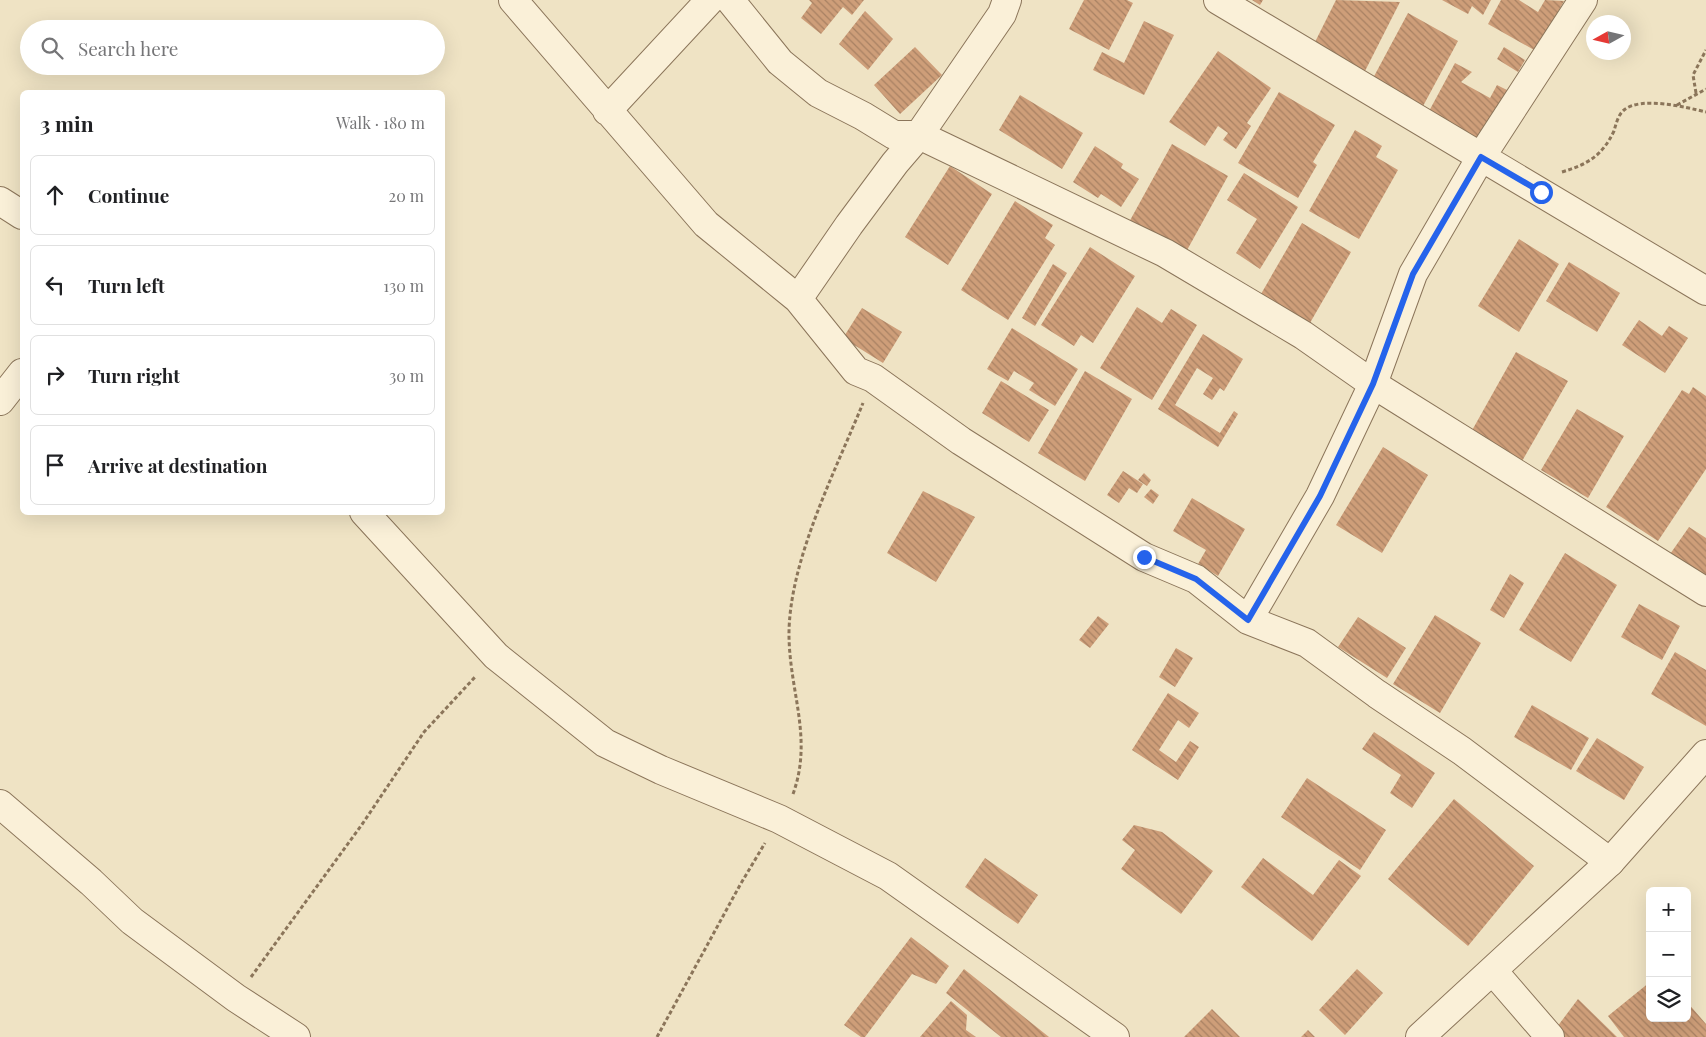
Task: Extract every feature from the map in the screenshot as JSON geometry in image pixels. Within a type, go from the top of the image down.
[{"type":"street","points":[[513,0],[706,224],[798,299],[856,371],[873,378],[961,441],[1144,557],[1196,579],[1248,620],[1307,643],[1377,694],[1478,762],[1610,862]]},
{"type":"street","points":[[607,111],[710,0]]},
{"type":"street","points":[[730,0],[780,62],[818,93],[863,116],[894,135],[919,135],[1165,253],[1304,335],[1373,384],[1706,592]]},
{"type":"street","points":[[798,299],[849,225],[895,163],[919,135],[1002,14],[1007,0]]},
{"type":"street","points":[[1218,0],[1706,291]]},
{"type":"street","points":[[1248,620],[1320,496],[1373,384],[1413,274],[1481,157],[1583,0]]},
{"type":"street","points":[[0,201],[20,214]]},
{"type":"street","points":[[0,401],[20,376]]},
{"type":"street","points":[[367,515],[496,656],[605,743],[661,770],[779,819],[888,876],[1115,1037]]},
{"type":"street","points":[[1420,1037],[1610,862],[1706,754]]},
{"type":"street","points":[[0,804],[92,882],[132,920],[236,998],[296,1037]]},
{"type":"street","points":[[1493,971],[1550,1037]]},
{"type":"path","points":[[1696,94],[1693,75],[1706,50]]},
{"type":"path","points":[[1676,105],[1706,89]]},
{"type":"path","points":[[1541,192],[1548,180],[1560,172],[1586,165],[1601,150],[1623,111],[1641,104],[1676,105],[1706,112]]},
{"type":"path","points":[[658,1037],[740,885],[792,797],[801,766],[802,729],[789,636],[796,582],[812,530],[873,378]]},
{"type":"path","points":[[236,998],[363,823],[424,732],[496,656]]},
{"type":"building","points":[[809,0],[864,0],[852,15],[843,7],[821,34],[801,18],[812,3]]},
{"type":"building","points":[[1084,0],[1127,0],[1133,3],[1109,50],[1069,29]]},
{"type":"building","points":[[1252,0],[1263,0],[1260,5]]},
{"type":"building","points":[[1336,0],[1400,2],[1364,73],[1313,46]]},
{"type":"building","points":[[1442,0],[1491,0],[1483,15],[1472,6],[1468,14]]},
{"type":"building","points":[[1501,0],[1519,0],[1538,12],[1545,0],[1564,1],[1536,51],[1488,24]]},
{"type":"building","points":[[865,11],[893,39],[868,70],[839,44]]},
{"type":"building","points":[[1408,13],[1458,41],[1422,108],[1372,80]]},
{"type":"building","points":[[1144,21],[1174,35],[1144,95],[1093,70],[1102,52],[1124,63]]},
{"type":"building","points":[[915,47],[942,75],[900,114],[874,85]]},
{"type":"building","points":[[1504,47],[1525,60],[1518,72],[1497,59]]},
{"type":"building","points":[[1218,51],[1271,88],[1247,123],[1251,126],[1236,149],[1223,140],[1228,133],[1218,126],[1205,146],[1169,122]]},
{"type":"building","points":[[1455,63],[1472,72],[1461,82],[1490,98],[1497,85],[1509,91],[1483,142],[1428,113]]},
{"type":"building","points":[[1279,92],[1335,125],[1313,162],[1317,165],[1298,198],[1238,163]]},
{"type":"building","points":[[1020,95],[1083,133],[1062,169],[999,130]]},
{"type":"building","points":[[1355,130],[1382,146],[1376,157],[1398,170],[1359,239],[1309,211]]},
{"type":"building","points":[[1172,144],[1228,176],[1186,252],[1128,224]]},
{"type":"building","points":[[1095,146],[1123,164],[1121,168],[1139,179],[1121,207],[1101,194],[1098,198],[1073,182]]},
{"type":"building","points":[[950,166],[992,194],[948,265],[905,237]]},
{"type":"building","points":[[1244,173],[1298,207],[1260,269],[1236,253],[1257,219],[1227,200]]},
{"type":"building","points":[[1015,201],[1053,225],[1045,238],[1055,245],[1008,320],[961,290]]},
{"type":"building","points":[[1302,223],[1351,252],[1303,335],[1254,306]]},
{"type":"building","points":[[1519,239],[1559,264],[1519,332],[1478,306]]},
{"type":"building","points":[[1090,247],[1135,276],[1093,343],[1081,335],[1074,346],[1041,325]]},
{"type":"building","points":[[1569,262],[1620,293],[1597,332],[1546,301]]},
{"type":"building","points":[[1053,264],[1067,273],[1035,326],[1022,318]]},
{"type":"building","points":[[1137,307],[1162,323],[1171,309],[1197,325],[1152,400],[1100,368]]},
{"type":"building","points":[[862,308],[902,332],[883,363],[843,338]]},
{"type":"building","points":[[1639,320],[1662,336],[1669,326],[1688,338],[1665,373],[1622,345]]},
{"type":"building","points":[[1012,328],[1078,369],[1055,406],[1029,390],[1034,383],[1014,371],[1008,381],[987,369]]},
{"type":"building","points":[[1203,334],[1243,359],[1224,391],[1220,388],[1212,400],[1203,394],[1213,378],[1197,368],[1175,405],[1220,433],[1234,411],[1238,414],[1218,447],[1158,409]]},
{"type":"building","points":[[1516,352],[1568,381],[1521,463],[1470,434]]},
{"type":"building","points":[[1085,371],[1132,399],[1085,481],[1038,453]]},
{"type":"building","points":[[1001,381],[1049,410],[1029,442],[982,413]]},
{"type":"building","points":[[1693,387],[1706,396],[1706,469],[1658,541],[1606,507],[1682,390],[1689,394]]},
{"type":"building","points":[[1577,409],[1624,436],[1588,498],[1541,470]]},
{"type":"building","points":[[1383,447],[1428,475],[1382,553],[1336,525]]},
{"type":"building","points":[[1123,471],[1143,484],[1137,493],[1129,488],[1119,503],[1107,495]]},
{"type":"building","points":[[1144,473],[1151,480],[1147,486],[1138,480]]},
{"type":"building","points":[[1151,489],[1159,495],[1153,504],[1144,497]]},
{"type":"building","points":[[923,491],[975,517],[936,582],[887,553]]},
{"type":"building","points":[[1192,498],[1245,529],[1218,576],[1198,564],[1206,550],[1173,531]]},
{"type":"building","points":[[1689,527],[1706,538],[1706,582],[1668,557]]},
{"type":"building","points":[[1565,553],[1617,585],[1571,662],[1519,630]]},
{"type":"building","points":[[1510,574],[1524,583],[1504,618],[1490,610]]},
{"type":"building","points":[[1639,604],[1680,626],[1662,660],[1621,637]]},
{"type":"building","points":[[1435,615],[1481,643],[1440,713],[1393,684]]},
{"type":"building","points":[[1098,616],[1109,624],[1090,648],[1079,640]]},
{"type":"building","points":[[1358,617],[1406,648],[1387,678],[1338,647]]},
{"type":"building","points":[[1176,648],[1193,658],[1175,687],[1159,677]]},
{"type":"building","points":[[1675,652],[1706,670],[1706,726],[1651,694]]},
{"type":"building","points":[[1168,693],[1199,713],[1189,728],[1178,720],[1159,750],[1176,762],[1190,741],[1199,747],[1178,780],[1132,750]]},
{"type":"building","points":[[1532,705],[1589,738],[1571,770],[1514,737]]},
{"type":"building","points":[[1374,732],[1435,773],[1412,808],[1390,793],[1401,775],[1362,749]]},
{"type":"building","points":[[1597,738],[1644,767],[1624,800],[1576,771]]},
{"type":"building","points":[[1307,778],[1386,830],[1360,870],[1281,817]]},
{"type":"building","points":[[1454,799],[1534,866],[1468,946],[1388,879]]},
{"type":"building","points":[[1134,825],[1162,832],[1213,871],[1181,914],[1121,869],[1135,850],[1122,840]]},
{"type":"building","points":[[985,858],[1038,895],[1018,924],[965,887]]},
{"type":"building","points":[[1263,858],[1313,895],[1339,860],[1361,876],[1312,941],[1241,887]]},
{"type":"building","points":[[911,937],[949,966],[936,984],[912,974],[865,1037],[861,1037],[844,1025]]},
{"type":"building","points":[[964,969],[1049,1037],[1001,1037],[946,993]]},
{"type":"building","points":[[1357,969],[1383,993],[1345,1035],[1319,1010]]},
{"type":"building","points":[[1646,985],[1646,1022],[1691,1022],[1691,1007],[1706,1024],[1706,1037],[1624,1037],[1608,1016]]},
{"type":"building","points":[[1578,999],[1617,1037],[1562,1037],[1557,1027]]},
{"type":"building","points":[[951,1001],[967,1015],[966,1030],[976,1037],[920,1037]]},
{"type":"building","points":[[1212,1009],[1240,1037],[1184,1037]]},
{"type":"building","points":[[1308,1030],[1315,1037],[1301,1037]]},
{"type":"route","points":[[1144,557],[1196,579],[1248,620],[1320,496],[1373,384],[1413,274],[1481,157],[1541,192]]}]
